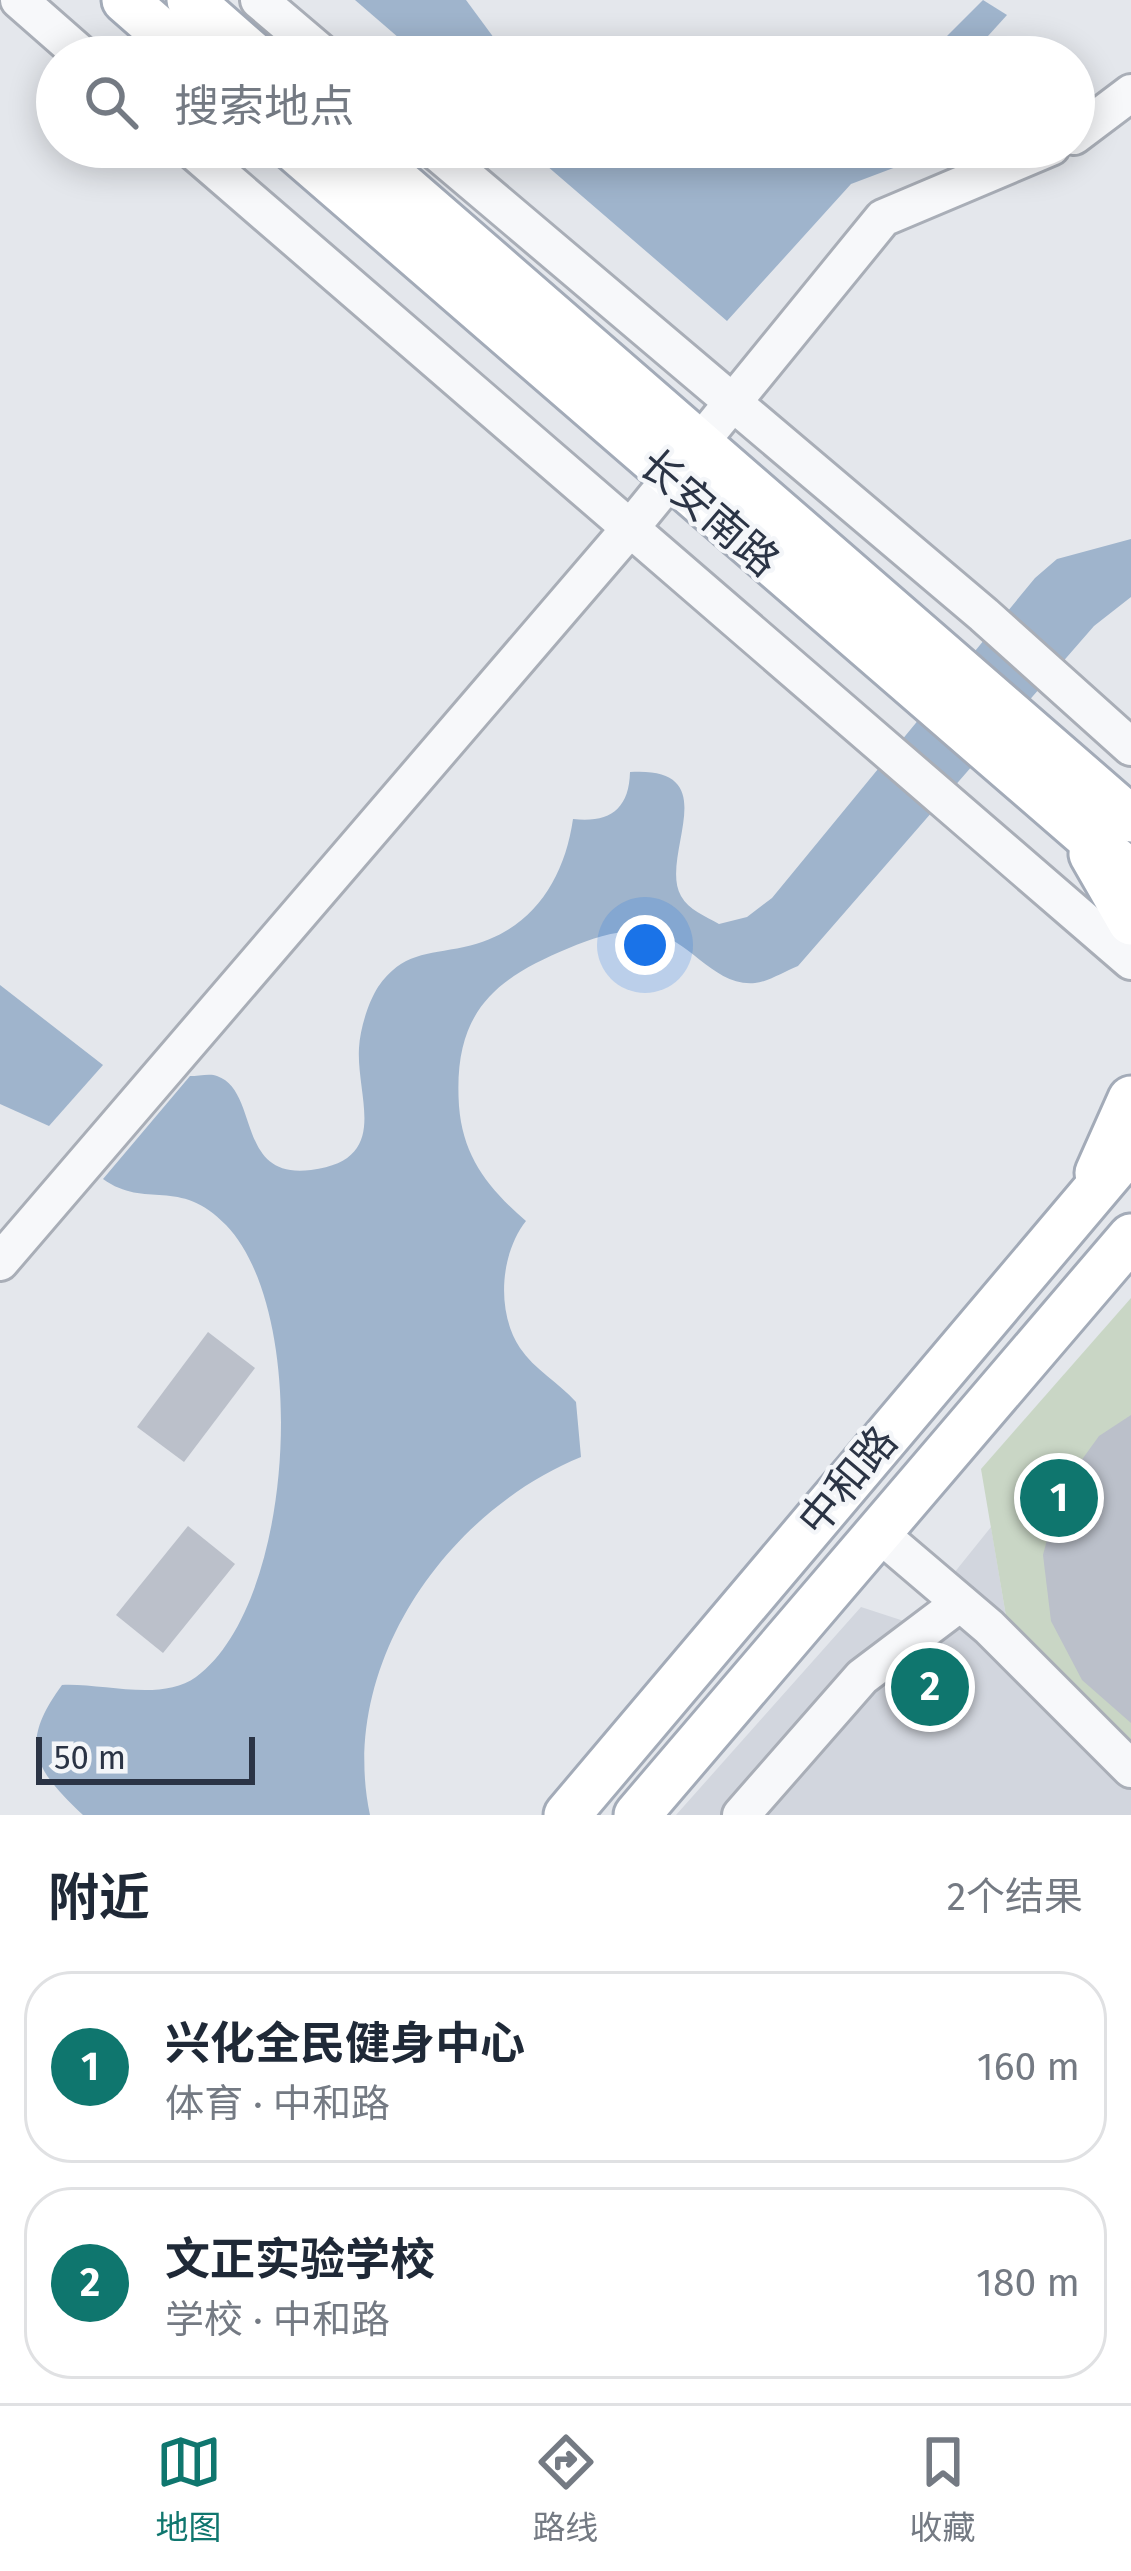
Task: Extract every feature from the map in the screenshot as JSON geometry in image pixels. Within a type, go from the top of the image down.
[{"type":"main road","points":[[125,0],[166,36]]},
{"type":"main road","points":[[190,0],[231,36]]},
{"type":"main road","name":"长安南路","points":[[318,168],[683,461],[950,657],[1131,819]]},
{"type":"main road","name":"长安南路","points":[[380,168],[921,694],[1131,874]]},
{"type":"main road","points":[[1071,821],[1131,922]]},
{"type":"main road","points":[[1087,1196],[1131,1099]]},
{"type":"main road","name":"中和路","points":[[567,1815],[1131,1148]]},
{"type":"main road","name":"中和路","points":[[637,1815],[1131,1237]]},
{"type":"street","points":[[19,0],[60,36]]},
{"type":"street","points":[[259,0],[301,36]]},
{"type":"street","points":[[1095,120],[1131,93]]},
{"type":"street","points":[[214,168],[1131,961]]},
{"type":"street","points":[[456,168],[984,615],[1066,694],[1131,747]]},
{"type":"street","points":[[0,1262],[632,526],[883,218],[1002,168]]},
{"type":"street","points":[[881,1535],[960,1603],[1131,1769]]},
{"type":"street","points":[[741,1815],[862,1677],[960,1603]]},
{"type":"shaded area","points":[[991,1527],[1007,1622],[1131,1749],[1131,1815],[676,1815],[861,1607],[913,1624]]},
{"type":"green space","points":[[1131,1298],[1131,1749],[1007,1622],[981,1469]]},
{"type":"water","points":[[355,0],[466,0],[493,36],[397,36]]},
{"type":"water","points":[[983,0],[1007,15],[988,36],[947,36]]},
{"type":"water","points":[[549,168],[893,168],[851,184],[727,321]]},
{"type":"water","points":[[1131,539],[1131,597],[1094,626],[798,966],[760,982],[740,982],[663,936],[619,933],[542,960],[498,988],[482,1005],[463,1047],[461,1124],[489,1184],[526,1221],[506,1266],[507,1318],[526,1356],[576,1402],[581,1457],[532,1482],[487,1515],[446,1555],[413,1601],[387,1651],[370,1704],[364,1759],[370,1815],[83,1815],[53,1783],[38,1754],[40,1724],[49,1706],[62,1685],[166,1689],[196,1677],[229,1640],[255,1587],[272,1524],[280,1456],[280,1387],[271,1322],[253,1266],[226,1225],[209,1210],[178,1197],[119,1188],[103,1179],[190,1076],[214,1075],[230,1085],[259,1149],[270,1162],[287,1169],[311,1170],[352,1154],[364,1124],[360,1041],[378,987],[406,961],[487,940],[525,917],[552,883],[573,819],[597,819],[615,811],[626,796],[630,772],[660,774],[676,783],[684,798],[676,879],[684,901],[719,924],[747,917],[772,898],[1035,578],[1057,559]]},
{"type":"water","points":[[0,985],[103,1065],[49,1126],[0,1104]]},
{"type":"building","points":[[208,1332],[255,1368],[184,1462],[137,1427]]},
{"type":"building","points":[[1131,1415],[1131,1723],[1082,1680],[1051,1621],[1043,1555],[1060,1490],[1099,1436]]},
{"type":"building","points":[[188,1526],[235,1564],[163,1653],[116,1615]]},
{"type":"place","name":"兴化全民健身中心","points":[[1059,1498]]},
{"type":"place","name":"文正实验学校","points":[[930,1687]]}]
